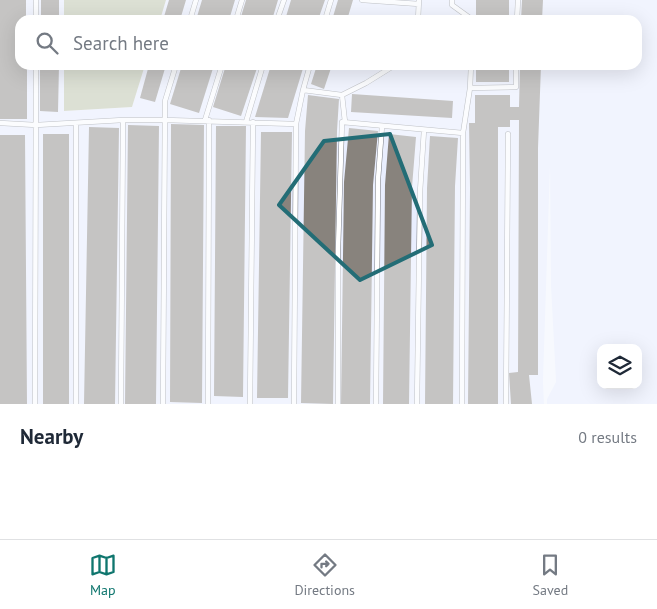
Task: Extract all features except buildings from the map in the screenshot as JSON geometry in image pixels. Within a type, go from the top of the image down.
[{"type":"lane","points":[[36,0],[36,15]]},
{"type":"lane","points":[[192,15],[196,0]]},
{"type":"lane","points":[[238,15],[242,0]]},
{"type":"lane","points":[[279,15],[284,0]]},
{"type":"lane","points":[[326,15],[331,0]]},
{"type":"lane","points":[[362,0],[419,2],[418,15]]},
{"type":"lane","points":[[452,0],[452,5],[466,15]]},
{"type":"lane","points":[[517,15],[518,0]]},
{"type":"lane","points":[[35,404],[36,70]]},
{"type":"lane","points":[[163,404],[165,101],[174,70]]},
{"type":"lane","points":[[208,404],[207,120],[221,70]]},
{"type":"lane","points":[[246,122],[262,70]]},
{"type":"lane","points":[[294,404],[296,124],[309,70]]},
{"type":"lane","points":[[303,90],[342,95],[387,70]]},
{"type":"lane","points":[[462,404],[463,133],[471,70]]},
{"type":"lane","points":[[470,88],[516,87],[516,70]]},
{"type":"lane","points":[[342,95],[346,122]]},
{"type":"lane","points":[[0,123],[36,125],[123,120],[207,120],[296,124]]},
{"type":"lane","points":[[121,404],[123,120]]},
{"type":"lane","points":[[250,404],[253,122]]},
{"type":"lane","points":[[338,404],[338,240],[342,122],[463,133]]},
{"type":"lane","points":[[76,124],[76,404]]},
{"type":"lane","points":[[376,404],[378,180],[382,126]]},
{"type":"lane","points":[[417,404],[420,192],[424,130]]},
{"type":"lane","points":[[506,404],[508,357],[508,134]]},
{"type":"highlighted area","points":[[390,134],[432,245],[360,280],[279,205],[324,141]]},
{"type":"shaded area","points":[[0,0],[64,0],[64,15],[15,15],[15,70],[64,70],[64,111],[132,107],[143,70],[642,70],[642,15],[162,15],[166,0],[657,0],[657,404],[547,404],[547,399],[556,382],[551,287],[550,167],[543,381],[544,404],[0,404]]},
{"type":"green space","points":[[64,0],[166,0],[162,15],[64,15]]},
{"type":"green space","points":[[64,70],[143,70],[132,107],[64,111]]}]
